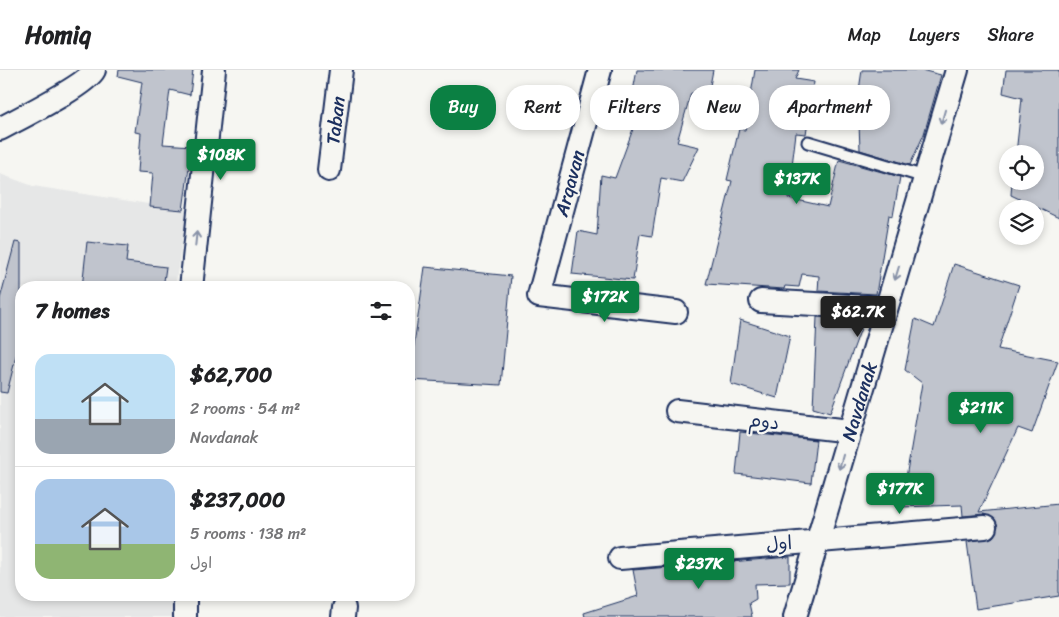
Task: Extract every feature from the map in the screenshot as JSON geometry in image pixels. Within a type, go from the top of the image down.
[{"type":"street","points":[[0,129],[78,84],[92,75],[94,70]]},
{"type":"street","points":[[192,281],[214,70]]},
{"type":"street","name":"Taban","points":[[329,170],[341,70]]},
{"type":"street","name":"Arqavan","points":[[600,70],[539,296],[676,312]]},
{"type":"street","name":"Navdanak","points":[[795,617],[957,70]]},
{"type":"street","points":[[761,301],[886,308]]},
{"type":"street","name":"دوم","points":[[677,411],[850,431]]},
{"type":"street","name":"اول","points":[[620,558],[985,527]]},
{"type":"street","points":[[185,601],[185,617]]},
{"type":"lane","points":[[808,142],[925,177]]},
{"type":"shaded area","points":[[0,174],[33,186],[187,210],[176,281],[15,281],[15,601],[173,601],[174,617],[0,617]]},
{"type":"building","points":[[119,70],[193,70],[190,95],[170,90],[163,144],[192,146],[183,210],[150,207],[153,173],[138,172],[141,133],[135,132],[142,82],[118,76]]},
{"type":"building","points":[[637,70],[713,70],[710,85],[689,85],[689,100],[677,142],[699,147],[682,182],[661,178],[652,236],[640,234],[633,280],[572,274],[578,231],[597,235],[601,175],[615,178],[633,130],[679,130],[679,85],[634,85]]},
{"type":"building","points":[[755,70],[799,70],[795,79],[814,82],[814,85],[769,85],[769,130],[807,130],[806,134],[796,133],[788,198],[828,207],[839,160],[900,177],[893,216],[889,215],[876,294],[818,291],[819,276],[802,274],[799,287],[785,286],[784,289],[706,284],[732,181],[727,180],[739,130],[759,130],[759,85],[752,85]]},
{"type":"building","points":[[862,70],[921,70],[941,75],[924,134],[910,165],[860,150],[859,130],[890,130],[890,85],[860,85]]},
{"type":"building","points":[[1006,70],[1059,70],[1059,218],[1044,211],[1044,200],[1021,200],[1011,195],[1011,190],[1044,190],[1044,145],[1017,145],[1022,98],[1003,93]]},
{"type":"building","points":[[15,242],[21,243],[21,281],[15,281],[15,360],[7,393],[0,392],[0,299]]},
{"type":"building","points":[[87,242],[128,246],[126,262],[166,267],[164,281],[83,281]]},
{"type":"building","points":[[954,264],[1019,285],[998,349],[1058,361],[1032,433],[1018,428],[979,512],[1059,504],[1059,596],[976,609],[967,542],[993,537],[998,526],[995,519],[984,514],[963,516],[962,505],[901,507],[922,383],[905,370],[915,319],[934,327]]},
{"type":"building","points":[[425,267],[511,276],[501,385],[415,380],[415,338]]},
{"type":"building","points":[[817,317],[864,320],[830,413],[813,408]]},
{"type":"building","points":[[740,320],[790,336],[777,398],[731,384]]},
{"type":"building","points":[[740,432],[816,440],[811,483],[736,474]]},
{"type":"building","points":[[790,557],[790,583],[755,584],[756,599],[749,603],[752,617],[585,617],[584,613],[638,596],[633,570]]}]
